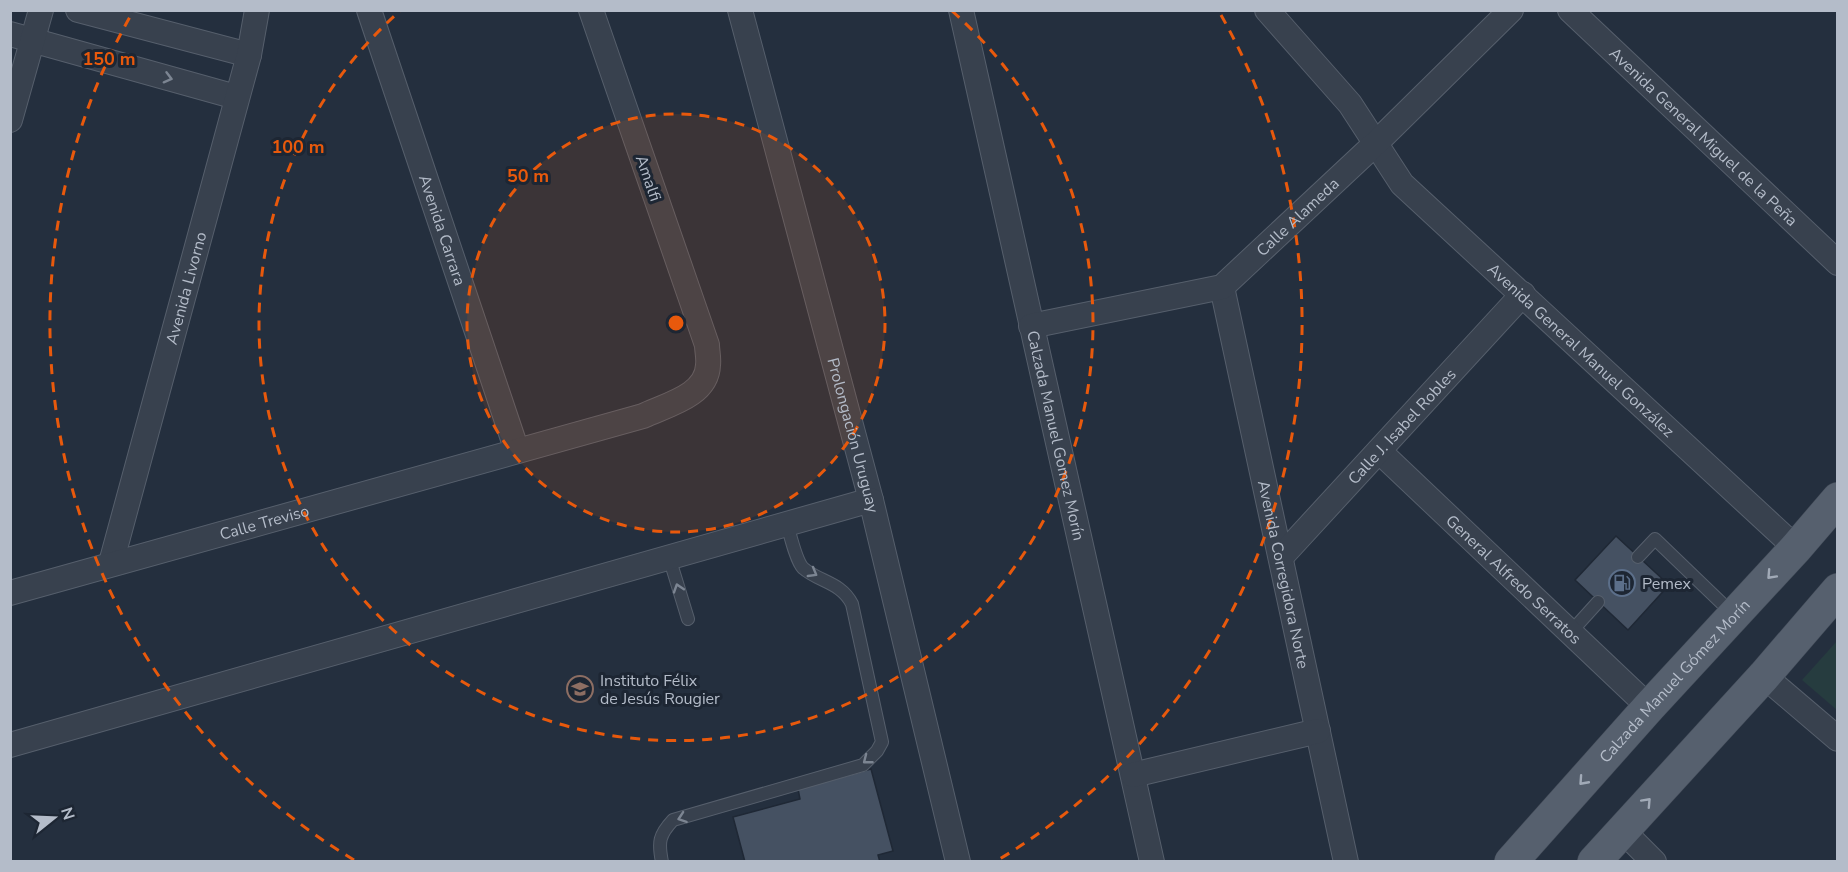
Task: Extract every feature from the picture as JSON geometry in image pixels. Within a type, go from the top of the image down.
[{"type":"main road","name":"Calzada Manuel Gómez Morín","points":[[1511,861],[1838,499]]},
{"type":"main road","points":[[1594,861],[1764,676],[1838,590]]},
{"type":"street","points":[[10,120],[21,38],[42,10]]},
{"type":"street","points":[[78,10],[249,55]]},
{"type":"street","name":"Avenida Livorno","points":[[111,563],[249,55],[257,10]]},
{"type":"street","name":"Avenida Carrara","points":[[369,10],[517,451]]},
{"type":"street","name":"Amalfi","points":[[591,10],[707,345]]},
{"type":"street","name":"Prolongación Uruguay","points":[[741,10],[870,500],[958,861]]},
{"type":"street","name":"Calzada Manuel Gomez Morín","points":[[961,10],[1152,861]]},
{"type":"street","name":"Avenida General Manuel González","points":[[1267,10],[1350,104],[1402,184],[1796,548]]},
{"type":"street","name":"Calle Alameda","points":[[1222,287],[1375,144],[1511,10]]},
{"type":"street","name":"Avenida General Miguel de la Peña","points":[[1570,10],[1838,263]]},
{"type":"street","points":[[21,38],[237,97]]},
{"type":"street","points":[[1031,326],[1222,287]]},
{"type":"street","name":"Avenida Corregidora Norte","points":[[1222,287],[1346,861]]},
{"type":"street","name":"Calle J. Isabel Robles","points":[[1281,557],[1522,294]]},
{"type":"street","name":"Calle Treviso","points":[[10,593],[643,416],[697,390],[705,378],[708,366],[707,345]]},
{"type":"street","name":"General Alfredo Serratos","points":[[1379,451],[1649,707]]},
{"type":"street","points":[[10,745],[870,500]]},
{"type":"street","points":[[1764,676],[1838,740]]},
{"type":"street","points":[[1133,775],[1318,731]]},
{"type":"street","points":[[1622,830],[1654,861]]},
{"type":"lane","points":[[662,861],[660,838],[665,828],[673,820],[863,765],[877,751],[882,741],[852,604],[842,590],[803,568],[787,524]]},
{"type":"lane","points":[[1638,557],[1654,539],[1734,615]]},
{"type":"lane","points":[[669,557],[688,619]]},
{"type":"lane","points":[[1570,633],[1598,602]]},
{"type":"green space","points":[[1837,641],[1837,710],[1802,680]]},
{"type":"building","name":"Pemex","points":[[1616,536],[1669,585],[1628,630],[1575,580]]},
{"type":"building","points":[[871,769],[893,851],[878,855],[880,862],[745,862],[733,817],[800,799],[798,789]]},
{"type":"place","name":"Pemex","points":[[1622,583]]},
{"type":"place","name":"Instituto Félix de Jesús Rougier","points":[[580,689]]}]
